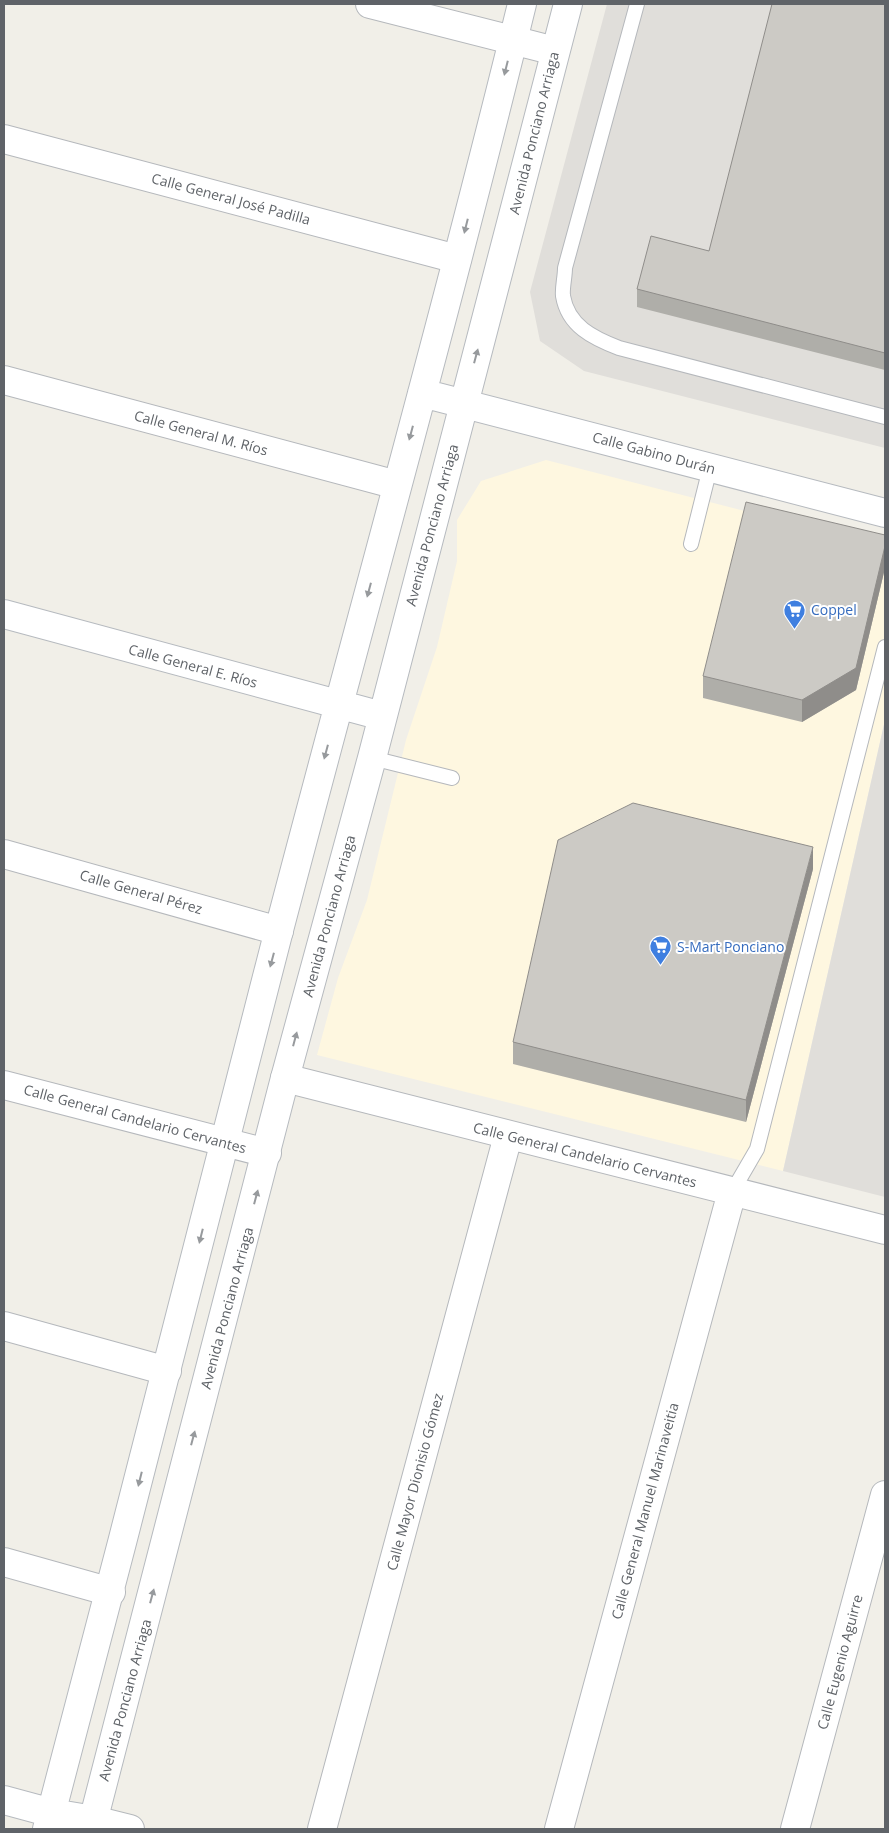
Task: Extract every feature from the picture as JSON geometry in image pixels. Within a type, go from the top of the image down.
[{"type":"street","points":[[370,4],[513,42],[555,51]]},
{"type":"street","points":[[50,1821],[111,1592],[224,1142],[338,705],[458,259],[522,4]]},
{"type":"street","name":"Avenida Ponciano Arriaga","points":[[92,1825],[285,1078],[372,758],[568,4]]},
{"type":"street","name":"Calle General José Padilla","points":[[4,139],[458,259]]},
{"type":"street","name":"Calle General M. Ríos","points":[[4,380],[398,485]]},
{"type":"street","name":"Calle Gabino Durán","points":[[422,393],[885,514]]},
{"type":"street","name":"Calle General E. Ríos","points":[[4,614],[382,716]]},
{"type":"street","name":"Calle General Pérez","points":[[4,854],[279,931]]},
{"type":"street","name":"Calle General Candelario Cervantes","points":[[285,1078],[885,1230]]},
{"type":"street","name":"Calle General Candelario Cervantes","points":[[4,1085],[267,1153]]},
{"type":"street","name":"Calle Mayor Dionisio Gómez","points":[[322,1829],[508,1136]]},
{"type":"street","name":"Calle General Manuel Marinaveitia","points":[[559,1829],[732,1192]]},
{"type":"street","points":[[4,1326],[167,1371]]},
{"type":"street","name":"Calle Eugenio Aguirre","points":[[795,1829],[885,1495]]},
{"type":"street","points":[[4,1562],[111,1592]]},
{"type":"street","points":[[4,1800],[50,1821],[130,1829]]},
{"type":"lane","points":[[638,4],[565,268],[564,297],[574,322],[593,338],[618,348],[885,417]]},
{"type":"lane","points":[[691,544],[710,468]]},
{"type":"lane","points":[[732,1192],[757,1149],[885,648]]},
{"type":"lane","points":[[372,758],[452,778]]},
{"type":"shaded area","points":[[607,4],[885,4],[885,448],[584,371],[540,341],[530,292]]},
{"type":"shaded area","points":[[546,460],[885,547],[885,720],[783,1171],[317,1055],[338,978],[367,900],[406,740],[437,647],[457,561],[457,520],[481,481]]},
{"type":"shaded area","points":[[885,720],[885,1197],[783,1171]]},
{"type":"building","points":[[772,4],[885,4],[885,353],[637,289],[651,236],[709,251]]},
{"type":"building","name":"Coppel","points":[[746,502],[885,535],[885,546],[856,668],[802,700],[703,676]]},
{"type":"building","name":"S-Mart Ponciano","points":[[633,803],[813,847],[746,1100],[513,1042],[558,840]]},
{"type":"place","name":"Coppel","points":[[795,629]]},
{"type":"place","name":"S-Mart Ponciano","points":[[661,966]]}]
